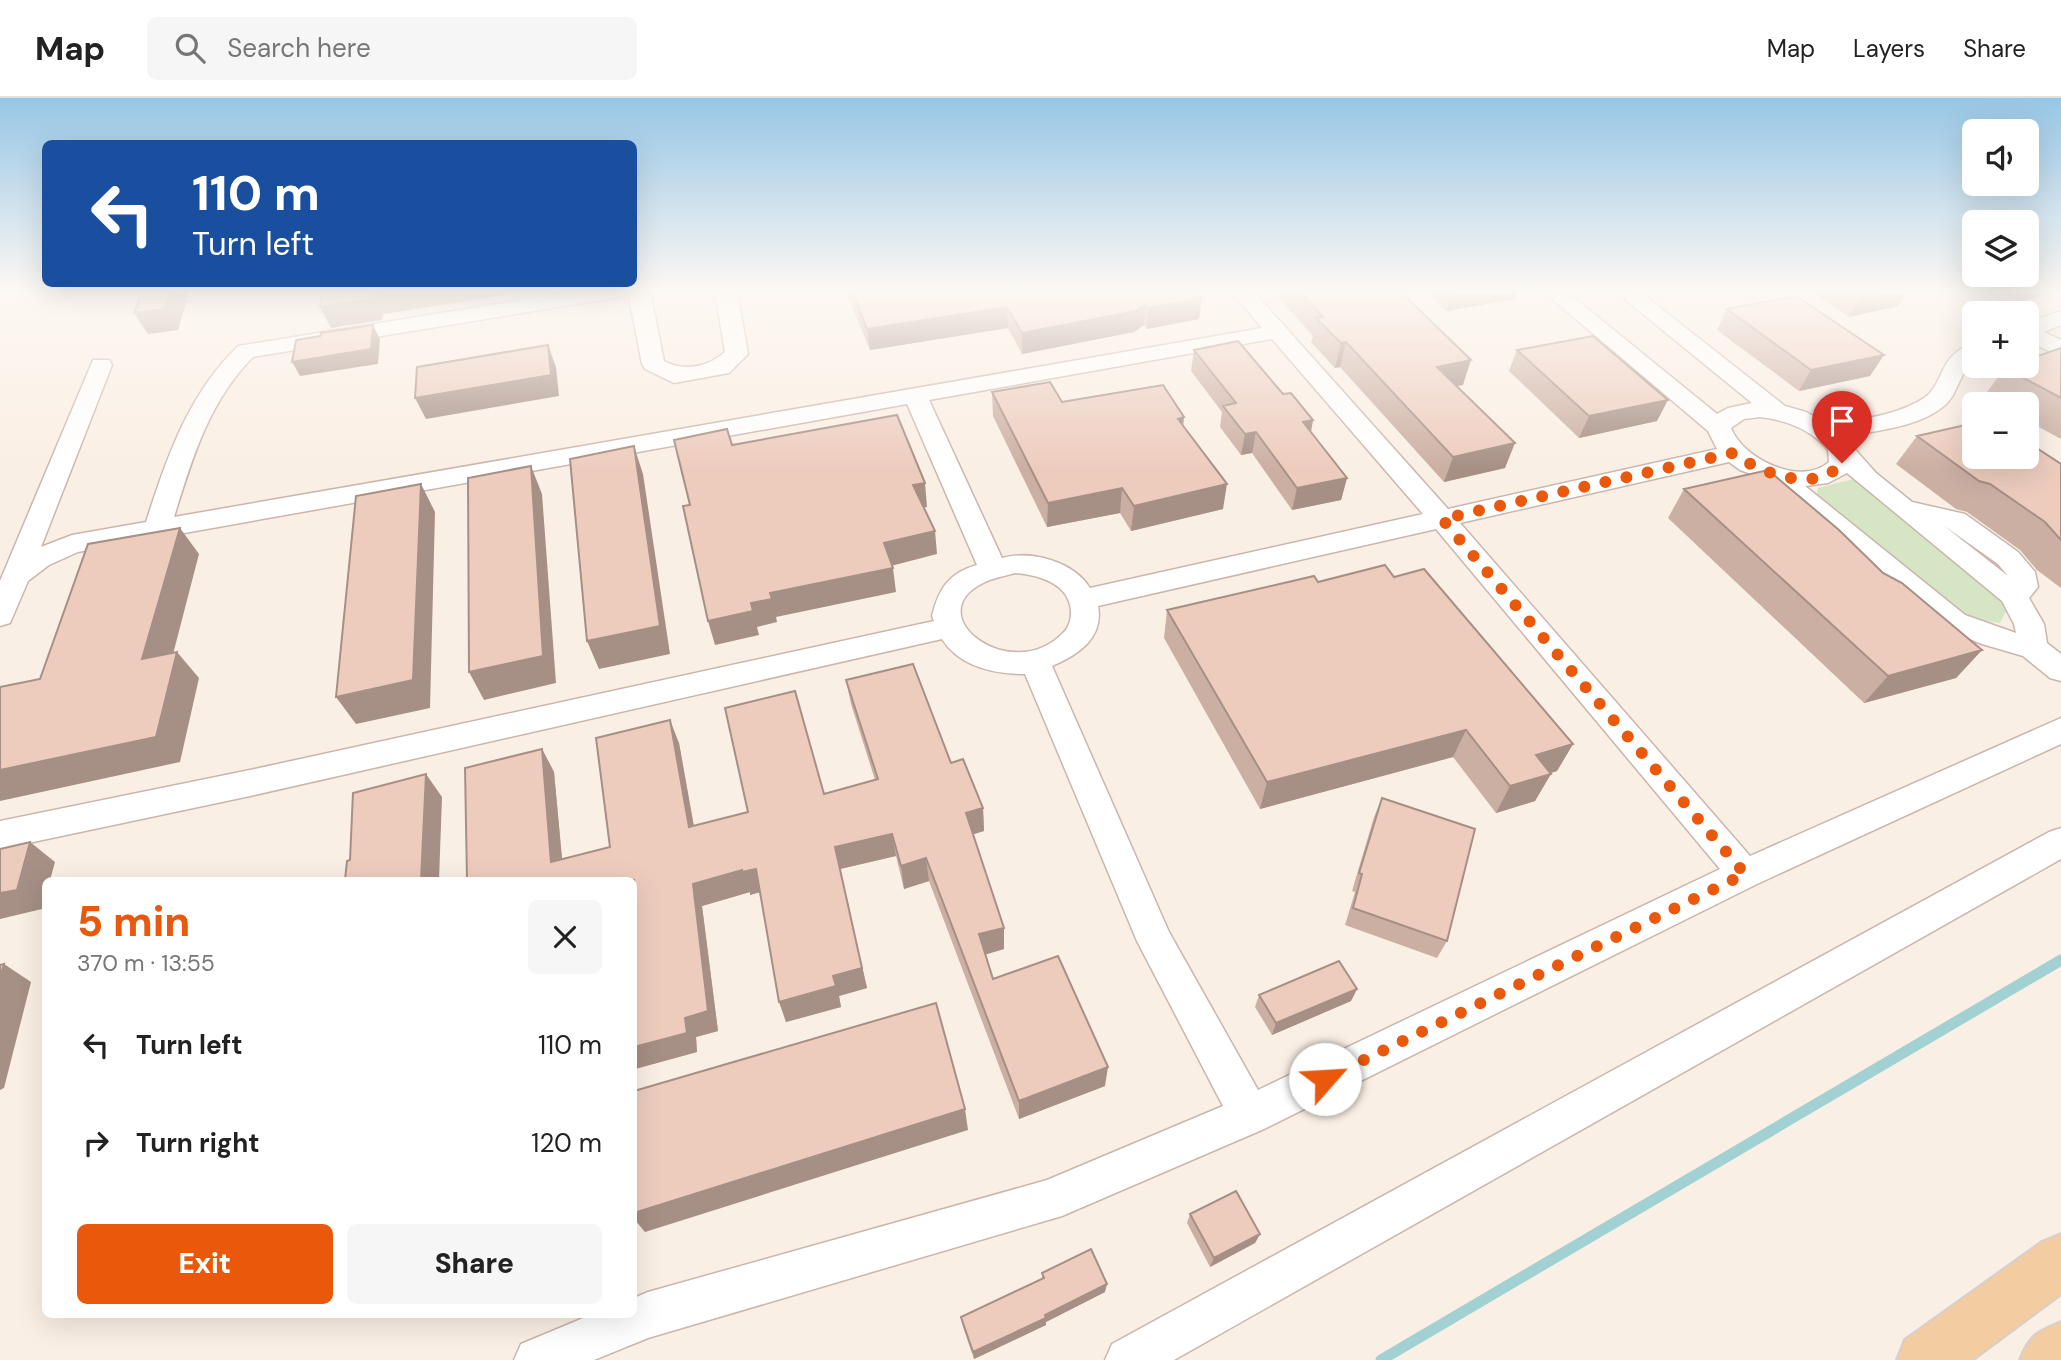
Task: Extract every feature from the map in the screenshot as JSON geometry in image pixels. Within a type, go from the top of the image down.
[{"type":"main road","points":[[1925,1360],[2061,1261]]},
{"type":"main road","points":[[2048,1360],[2061,1350]]},
{"type":"lane","points":[[157,529],[184,444],[228,367],[247,351]]},
{"type":"lane","points":[[650,351],[653,364],[674,376],[721,369],[737,354],[736,351]]},
{"type":"lane","points":[[16,576],[38,559],[72,544],[1166,351]]},
{"type":"lane","points":[[1293,351],[1442,519],[1745,874]]},
{"type":"lane","points":[[1625,351],[1719,428],[1725,444],[1744,461],[1773,473],[1792,477],[1825,476],[1842,463],[1835,443]]},
{"type":"lane","points":[[1700,351],[1777,412]]},
{"type":"lane","points":[[1835,443],[1904,417],[1936,401],[1962,359]]},
{"type":"lane","points":[[0,616],[101,365]]},
{"type":"lane","points":[[914,394],[992,568]]},
{"type":"lane","points":[[1719,428],[1732,414],[1760,410],[1777,412],[1813,424],[1835,443],[1867,480],[2012,595],[2029,624],[2033,648]]},
{"type":"lane","points":[[1084,599],[1733,453]]},
{"type":"lane","points":[[1773,473],[1955,622]]},
{"type":"lane","points":[[1838,528],[1828,535],[1832,553],[1848,569]]},
{"type":"lane","points":[[1014,564],[1037,566],[1057,573],[1074,584],[1084,599],[1087,614],[1083,629],[1073,643],[1056,655],[1035,662],[1013,664],[991,661],[971,653],[957,642],[947,628],[945,613],[949,598],[958,585],[973,575],[992,568],[1014,564]]},
{"type":"lane","points":[[1885,599],[1909,612],[1955,622],[2033,648],[2061,670]]},
{"type":"lane","points":[[0,835],[250,783],[947,628]]},
{"type":"lane","points":[[1035,662],[1155,941],[1250,1115]]},
{"type":"lane","points":[[537,1360],[648,1315],[1047,1201],[1250,1115],[1745,874],[2061,730]]},
{"type":"lane","points":[[1128,1360],[2061,842]]},
{"type":"green space","points":[[1853,479],[1998,595],[2006,611],[2000,623],[1976,620],[1951,607],[1816,499],[1818,488]]},
{"type":"building","points":[[294,351],[359,351],[292,362]]},
{"type":"building","points":[[513,351],[549,351],[551,375],[415,398],[417,367]]},
{"type":"building","points":[[1195,351],[1246,351],[1283,394],[1291,393],[1313,420],[1303,422],[1347,478],[1297,488],[1256,432],[1245,434],[1223,406],[1236,403]]},
{"type":"building","points":[[1354,351],[1462,351],[1471,360],[1437,367],[1515,443],[1453,457]]},
{"type":"building","points":[[1518,351],[1610,351],[1668,400],[1589,416]]},
{"type":"building","points":[[1785,351],[1878,351],[1884,355],[1811,370]]},
{"type":"building","points":[[2053,351],[2061,351],[2061,398],[2024,378],[2039,378],[2039,356]]},
{"type":"building","points":[[1050,382],[1062,402],[1163,385],[1184,417],[1178,419],[1227,484],[1134,506],[1122,488],[1048,503],[992,392]]},
{"type":"building","points":[[897,415],[925,483],[913,485],[935,531],[884,543],[893,568],[770,593],[772,599],[751,603],[753,611],[708,621],[683,506],[690,505],[674,440],[727,429],[732,445]]},
{"type":"building","points":[[1962,426],[1962,469],[1917,436]]},
{"type":"building","points":[[634,446],[660,626],[587,641],[570,459]]},
{"type":"building","points":[[2039,450],[2061,464],[2061,540],[2045,522],[1990,484],[1979,481],[1962,469],[2039,469]]},
{"type":"building","points":[[531,466],[543,656],[469,672],[468,478]]},
{"type":"building","points":[[1768,470],[1839,530],[1883,573],[1902,583],[1982,650],[1888,676],[1684,489]]},
{"type":"building","points":[[421,484],[413,680],[336,697],[356,496]]},
{"type":"building","points":[[180,528],[142,659],[177,652],[156,737],[0,770],[0,687],[40,679],[88,544]]},
{"type":"building","points":[[1385,565],[1394,577],[1424,569],[1573,744],[1536,755],[1551,774],[1510,786],[1466,730],[1267,782],[1167,610],[1314,576],[1318,582]]},
{"type":"building","points":[[913,664],[951,763],[963,759],[983,808],[966,813],[1004,928],[979,934],[993,979],[1058,956],[1108,1067],[1019,1101],[926,858],[901,866],[892,834],[835,847],[862,968],[833,976],[836,986],[779,1002],[756,869],[742,870],[693,884],[708,1011],[685,1018],[687,1033],[637,1046],[637,877],[467,877],[465,768],[542,749],[551,862],[610,847],[596,738],[670,720],[689,827],[748,812],[725,708],[795,691],[824,794],[878,779],[846,680]]},
{"type":"building","points":[[426,774],[421,877],[345,877],[347,861],[350,860],[353,793]]},
{"type":"building","points":[[1382,798],[1475,829],[1447,941],[1353,908],[1362,874],[1359,873]]},
{"type":"building","points":[[30,842],[17,890],[0,893],[0,849]]},
{"type":"building","points":[[1339,961],[1357,989],[1276,1023],[1259,995]]},
{"type":"building","points":[[936,1003],[965,1109],[637,1212],[637,1090]]},
{"type":"building","points":[[1236,1191],[1260,1234],[1214,1258],[1190,1214]]},
{"type":"building","points":[[1091,1249],[1107,1284],[1045,1315],[1046,1318],[973,1352],[961,1317],[1044,1278],[1042,1273]]},
{"type":"waterway","points":[[1381,1360],[2061,960]]},
{"type":"route","points":[[1325,1079],[1745,874],[1442,519],[1733,453],[1758,468],[1792,477],[1825,476],[1842,463]]}]
